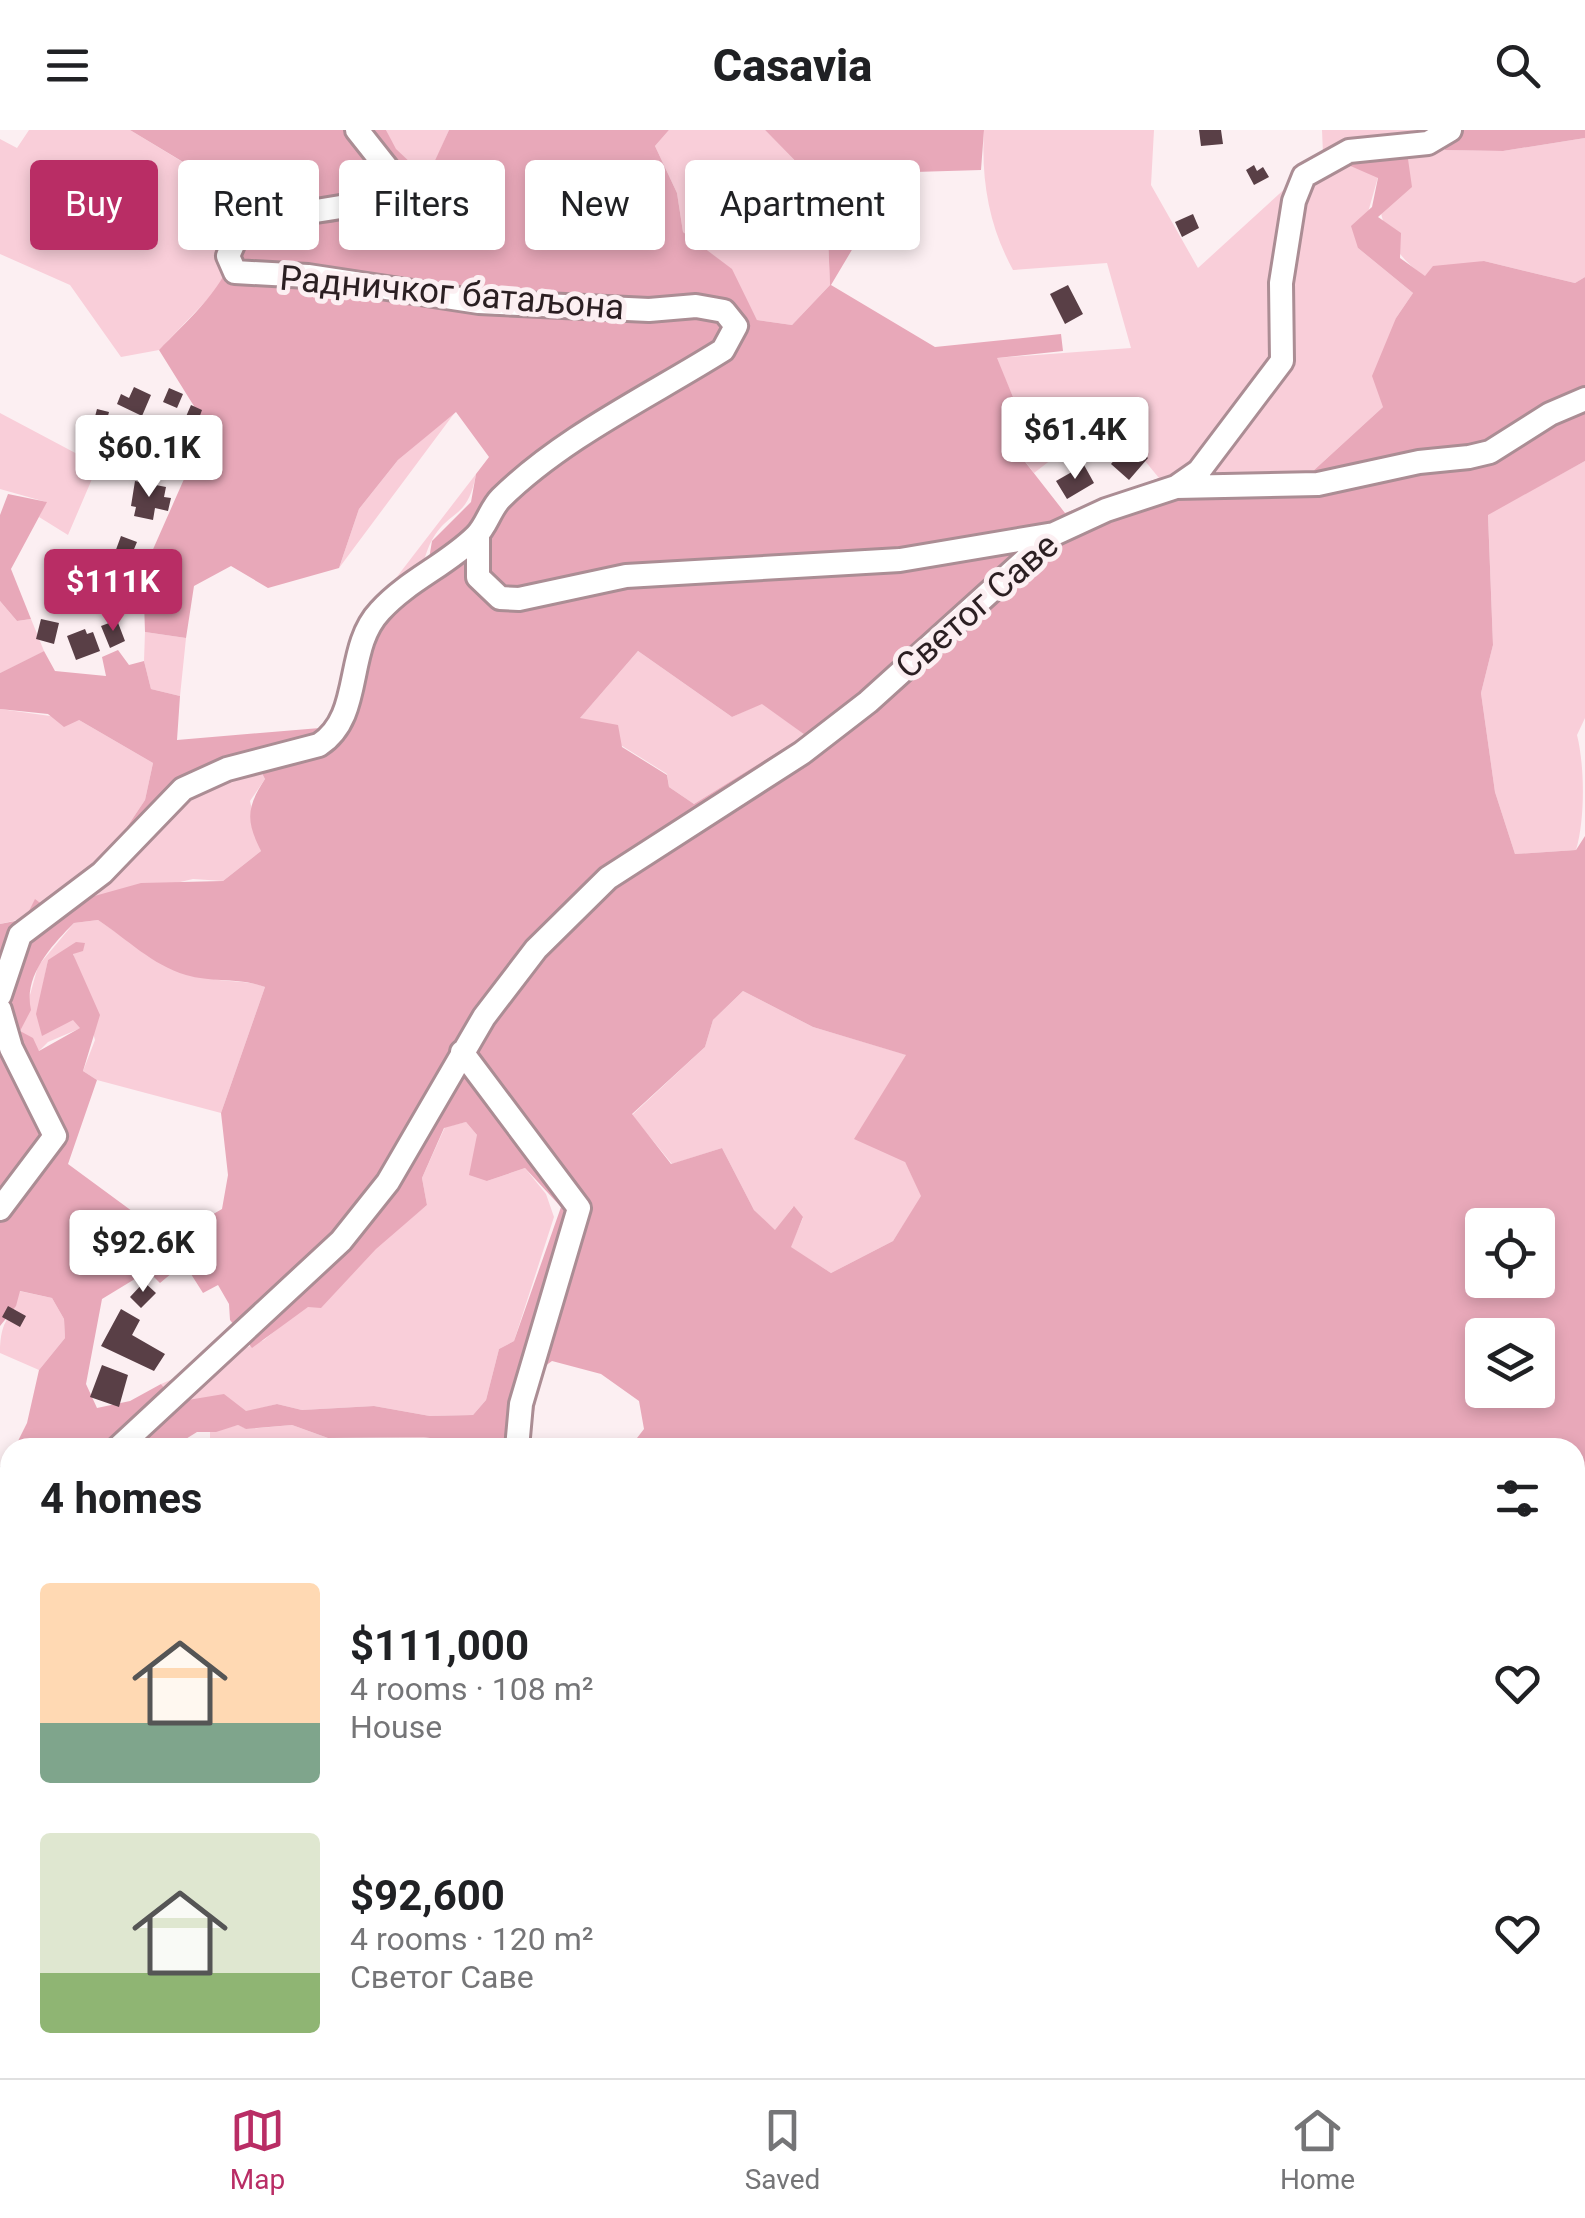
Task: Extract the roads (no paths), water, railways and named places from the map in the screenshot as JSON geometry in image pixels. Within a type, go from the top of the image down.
[{"type":"street","name":"Радничког батаљона","points":[[0,995],[20,935],[102,873],[182,789],[202,777],[301,750],[331,737],[342,723],[360,643],[378,612],[420,574],[478,534],[499,500],[578,440],[723,350],[736,326],[724,312],[696,306],[650,310],[479,302],[308,276],[235,272],[228,256],[239,232],[265,219],[388,195],[391,173],[357,130]]},
{"type":"street","name":"Светог Саве","points":[[129,1438],[341,1241],[388,1182],[462,1052],[536,949],[608,878],[802,753],[868,702],[1054,534],[1106,510],[1176,487],[1199,472],[1282,360],[1281,283],[1294,201],[1304,176],[1350,151],[1428,143],[1450,130]]},
{"type":"street","points":[[1176,487],[1318,484],[1419,462],[1469,457],[1490,452],[1550,414],[1585,399]]},
{"type":"street","points":[[478,534],[478,578],[500,598],[519,599],[626,576],[900,560],[1054,534]]},
{"type":"street","points":[[0,1010],[10,1048],[55,1136],[0,1209]]},
{"type":"street","points":[[462,1052],[579,1208],[521,1404],[518,1438]]}]
